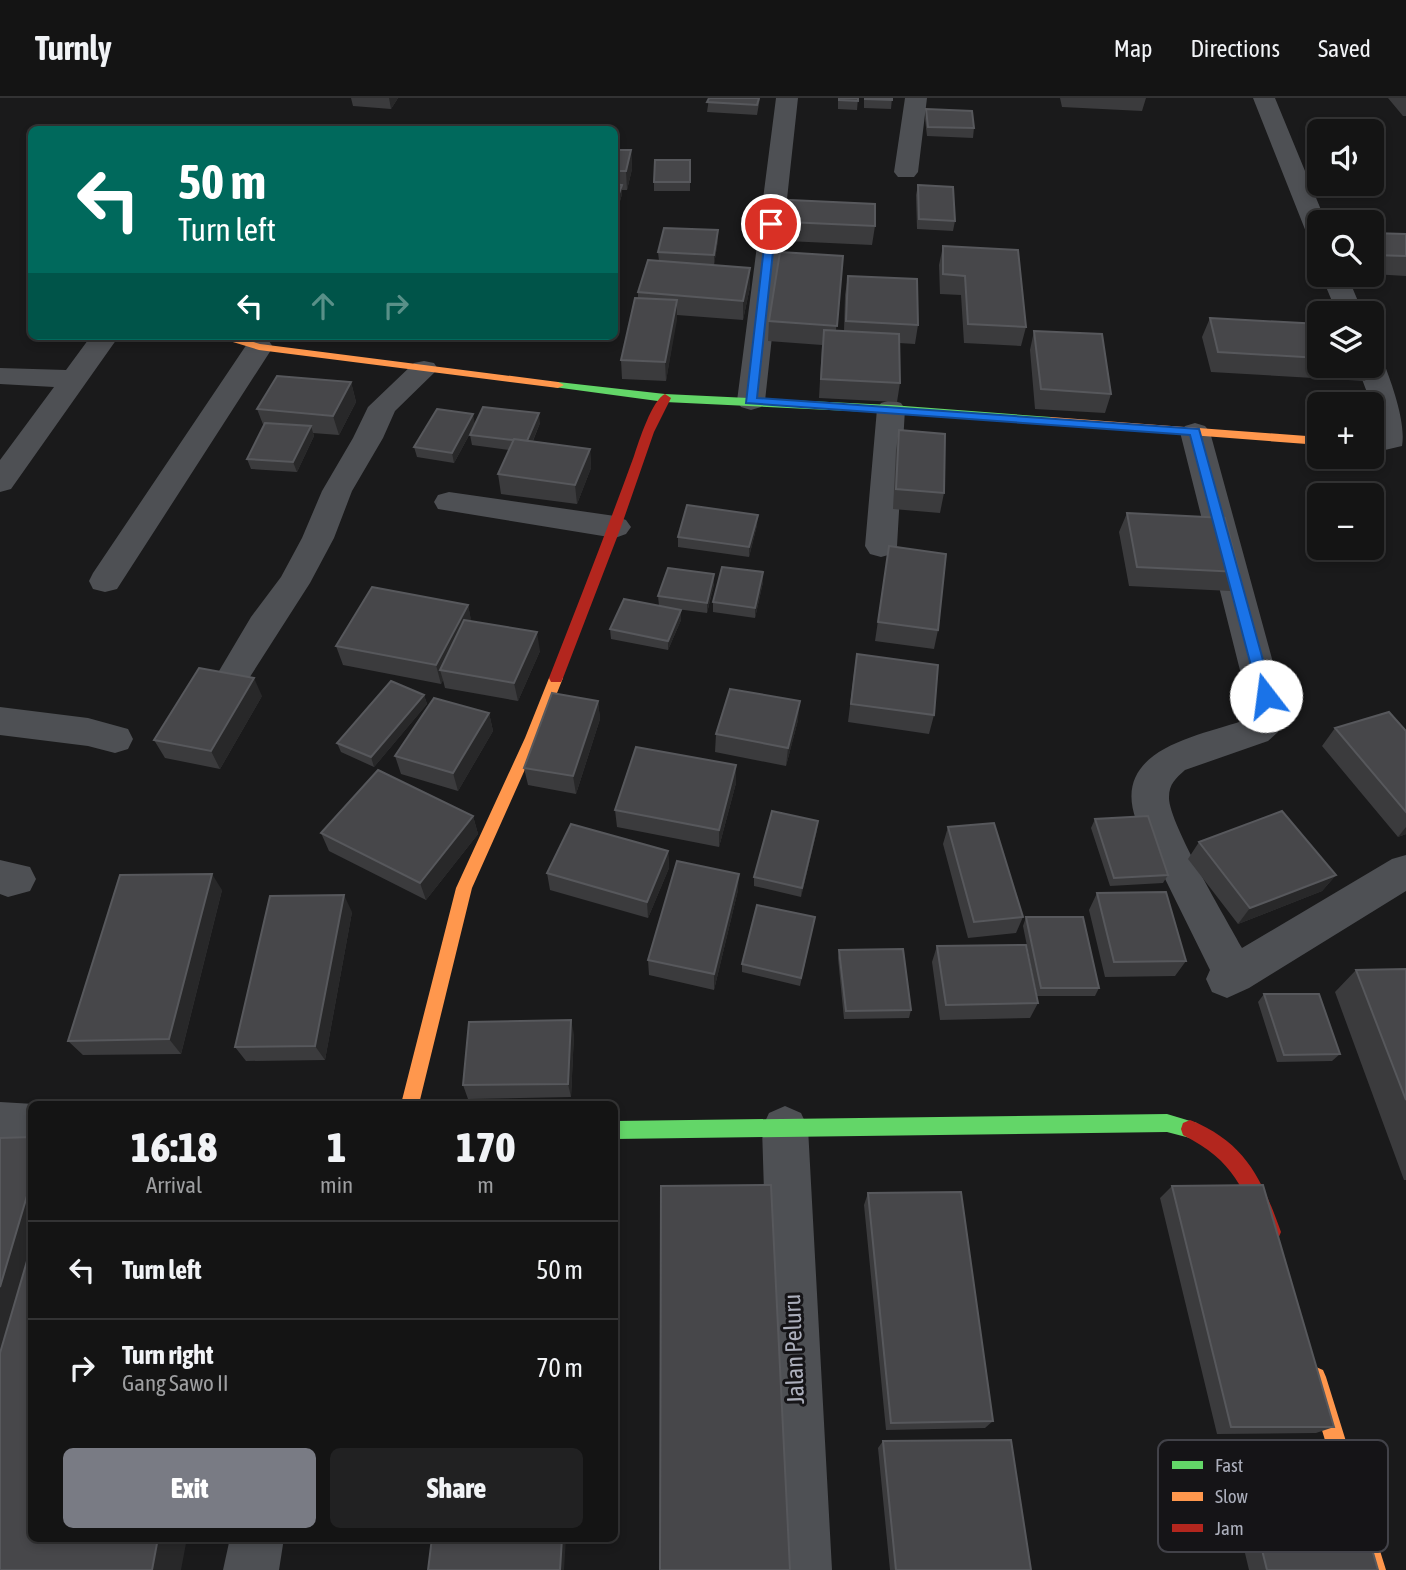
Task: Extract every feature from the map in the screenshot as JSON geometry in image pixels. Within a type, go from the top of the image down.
[{"type":"street","points":[[751,401],[787,98]]},
{"type":"street","points":[[906,172],[916,98]]},
{"type":"street","points":[[1264,98],[1309,210]]},
{"type":"street","points":[[0,482],[102,340]]},
{"type":"street","points":[[234,340],[259,347],[665,398],[891,409],[1307,440]]},
{"type":"street","points":[[105,581],[259,347]]},
{"type":"street","points":[[236,671],[263,626],[294,583],[318,538],[337,491],[368,438],[382,407],[424,369]]},
{"type":"street","points":[[0,376],[74,379]]},
{"type":"street","points":[[411,1101],[464,888],[532,738],[615,527],[648,432],[665,398]]},
{"type":"street","points":[[1384,399],[1397,432],[1392,439],[1384,441]]},
{"type":"street","points":[[881,547],[891,409]]},
{"type":"street","points":[[1195,432],[1268,710],[1265,722],[1255,731],[1172,761],[1161,768],[1153,778],[1149,799],[1155,820],[1231,977],[1406,871]]},
{"type":"street","points":[[449,502],[615,527]]},
{"type":"street","points":[[0,721],[88,732],[115,739]]},
{"type":"street","points":[[618,1130],[1167,1123],[1197,1129],[1213,1137],[1241,1163],[1259,1195],[1275,1247]]},
{"type":"street","points":[[0,1124],[28,1125]]},
{"type":"street","name":"Jalan Peluru","points":[[785,1128],[804,1570]]},
{"type":"street","points":[[1311,1363],[1335,1440]]},
{"type":"street","points":[[251,1570],[256,1542]]},
{"type":"street","points":[[1370,1552],[1376,1570]]},
{"type":"building","points":[[709,98],[759,98],[757,105],[707,102]]},
{"type":"building","points":[[858,98],[858,101],[839,100]]},
{"type":"building","points":[[892,98],[892,100],[865,99]]},
{"type":"building","points":[[926,109],[972,111],[974,128],[928,127]]},
{"type":"building","points":[[618,150],[631,150],[626,171],[618,171]]},
{"type":"building","points":[[655,160],[690,160],[690,182],[654,182]]},
{"type":"building","points":[[918,185],[953,187],[955,221],[919,219]]},
{"type":"building","points":[[790,200],[875,204],[875,226],[788,222]]},
{"type":"building","points":[[664,228],[718,230],[714,255],[658,252]]},
{"type":"building","points":[[1384,233],[1406,234],[1406,256],[1384,255]]},
{"type":"building","points":[[943,246],[1018,250],[1026,327],[968,324],[965,276],[943,274]]},
{"type":"building","points":[[780,252],[843,256],[837,326],[769,321]]},
{"type":"building","points":[[648,260],[750,268],[743,301],[638,292]]},
{"type":"building","points":[[848,276],[917,279],[918,325],[846,321]]},
{"type":"building","points":[[635,298],[677,300],[665,362],[621,360]]},
{"type":"building","points":[[1210,318],[1307,323],[1307,357],[1218,352]]},
{"type":"building","points":[[824,330],[899,334],[900,383],[821,379]]},
{"type":"building","points":[[1034,331],[1102,334],[1111,394],[1041,389]]},
{"type":"building","points":[[277,376],[351,382],[333,416],[257,409]]},
{"type":"building","points":[[483,407],[539,413],[527,441],[470,435]]},
{"type":"building","points":[[437,409],[473,414],[452,453],[414,447]]},
{"type":"building","points":[[265,423],[311,426],[293,462],[247,459]]},
{"type":"building","points":[[899,430],[945,434],[944,493],[896,489]]},
{"type":"building","points":[[514,439],[590,449],[575,485],[498,474]]},
{"type":"building","points":[[687,505],[758,515],[749,547],[678,537]]},
{"type":"building","points":[[1127,513],[1225,518],[1239,572],[1137,567]]},
{"type":"building","points":[[889,546],[946,554],[938,630],[878,622]]},
{"type":"building","points":[[722,567],[763,572],[755,608],[713,602]]},
{"type":"building","points":[[668,568],[714,574],[707,603],[658,596]]},
{"type":"building","points":[[372,587],[468,605],[436,665],[336,646]]},
{"type":"building","points":[[624,599],[681,610],[668,641],[610,629]]},
{"type":"building","points":[[464,620],[537,632],[514,683],[440,670]]},
{"type":"building","points":[[857,654],[938,665],[934,715],[851,704]]},
{"type":"building","points":[[199,668],[254,678],[211,751],[154,740]]},
{"type":"building","points":[[391,681],[424,695],[371,757],[337,743]]},
{"type":"building","points":[[730,689],[800,701],[788,748],[716,734]]},
{"type":"building","points":[[552,693],[598,701],[573,776],[524,768]]},
{"type":"building","points":[[434,698],[489,713],[453,773],[395,756]]},
{"type":"building","points":[[1389,712],[1406,731],[1406,812],[1335,728]]},
{"type":"building","points":[[636,747],[736,765],[719,830],[615,810]]},
{"type":"building","points":[[378,770],[473,816],[420,883],[321,833]]},
{"type":"building","points":[[772,811],[818,821],[802,888],[754,877]]},
{"type":"building","points":[[1282,811],[1336,875],[1250,908],[1199,842]]},
{"type":"building","points":[[1148,816],[1168,875],[1114,878],[1095,819]]},
{"type":"building","points":[[994,823],[1023,917],[974,922],[948,827]]},
{"type":"building","points":[[571,824],[668,851],[647,902],[547,873]]},
{"type":"building","points":[[677,861],[739,874],[714,974],[648,960]]},
{"type":"building","points":[[212,874],[169,1039],[68,1041],[120,875]]},
{"type":"building","points":[[1166,892],[1186,961],[1114,962],[1097,893]]},
{"type":"building","points":[[344,895],[315,1046],[235,1047],[270,896]]},
{"type":"building","points":[[757,905],[815,917],[801,978],[742,964]]},
{"type":"building","points":[[1026,917],[1083,917],[1099,988],[1041,988]]},
{"type":"building","points":[[1026,945],[1038,1003],[946,1005],[937,946]]},
{"type":"building","points":[[903,949],[911,1010],[846,1011],[839,950]]},
{"type":"building","points":[[1406,969],[1406,1100],[1356,970]]},
{"type":"building","points":[[1264,994],[1319,994],[1340,1054],[1284,1055]]},
{"type":"building","points":[[571,1020],[568,1084],[463,1085],[469,1022]]},
{"type":"building","points":[[28,1137],[28,1192],[0,1287],[0,1138]]},
{"type":"building","points":[[771,1185],[790,1570],[660,1570],[661,1186]]},
{"type":"building","points":[[1263,1185],[1334,1427],[1231,1427],[1172,1186]]},
{"type":"building","points":[[961,1192],[993,1421],[891,1423],[868,1193]]},
{"type":"building","points":[[28,1258],[28,1542],[157,1542],[152,1570],[0,1570],[0,1353]]},
{"type":"building","points":[[1011,1440],[1031,1570],[896,1570],[883,1441]]},
{"type":"building","points":[[432,1542],[562,1542],[560,1570],[428,1570]]},
{"type":"building","points":[[1263,1552],[1373,1552],[1378,1570],[1267,1570]]},
{"type":"traffic: fast","points":[[558,385],[665,398],[891,409],[1051,421]]},
{"type":"traffic: fast","points":[[618,1130],[1167,1123],[1190,1129]]},
{"type":"traffic: slow","points":[[234,340],[259,347],[558,385]]},
{"type":"traffic: slow","points":[[1051,421],[1307,440]]},
{"type":"traffic: slow","points":[[411,1101],[464,888],[556,678]]},
{"type":"traffic: slow","points":[[1316,1377],[1335,1440]]},
{"type":"traffic: slow","points":[[1369,1552],[1375,1570]]},
{"type":"traffic: jam","points":[[556,678],[615,527],[648,432],[665,398]]},
{"type":"traffic: jam","points":[[1190,1129],[1222,1147],[1234,1158],[1251,1183],[1271,1232]]},
{"type":"route","points":[[771,224],[751,401],[1195,432],[1266,696]]}]
